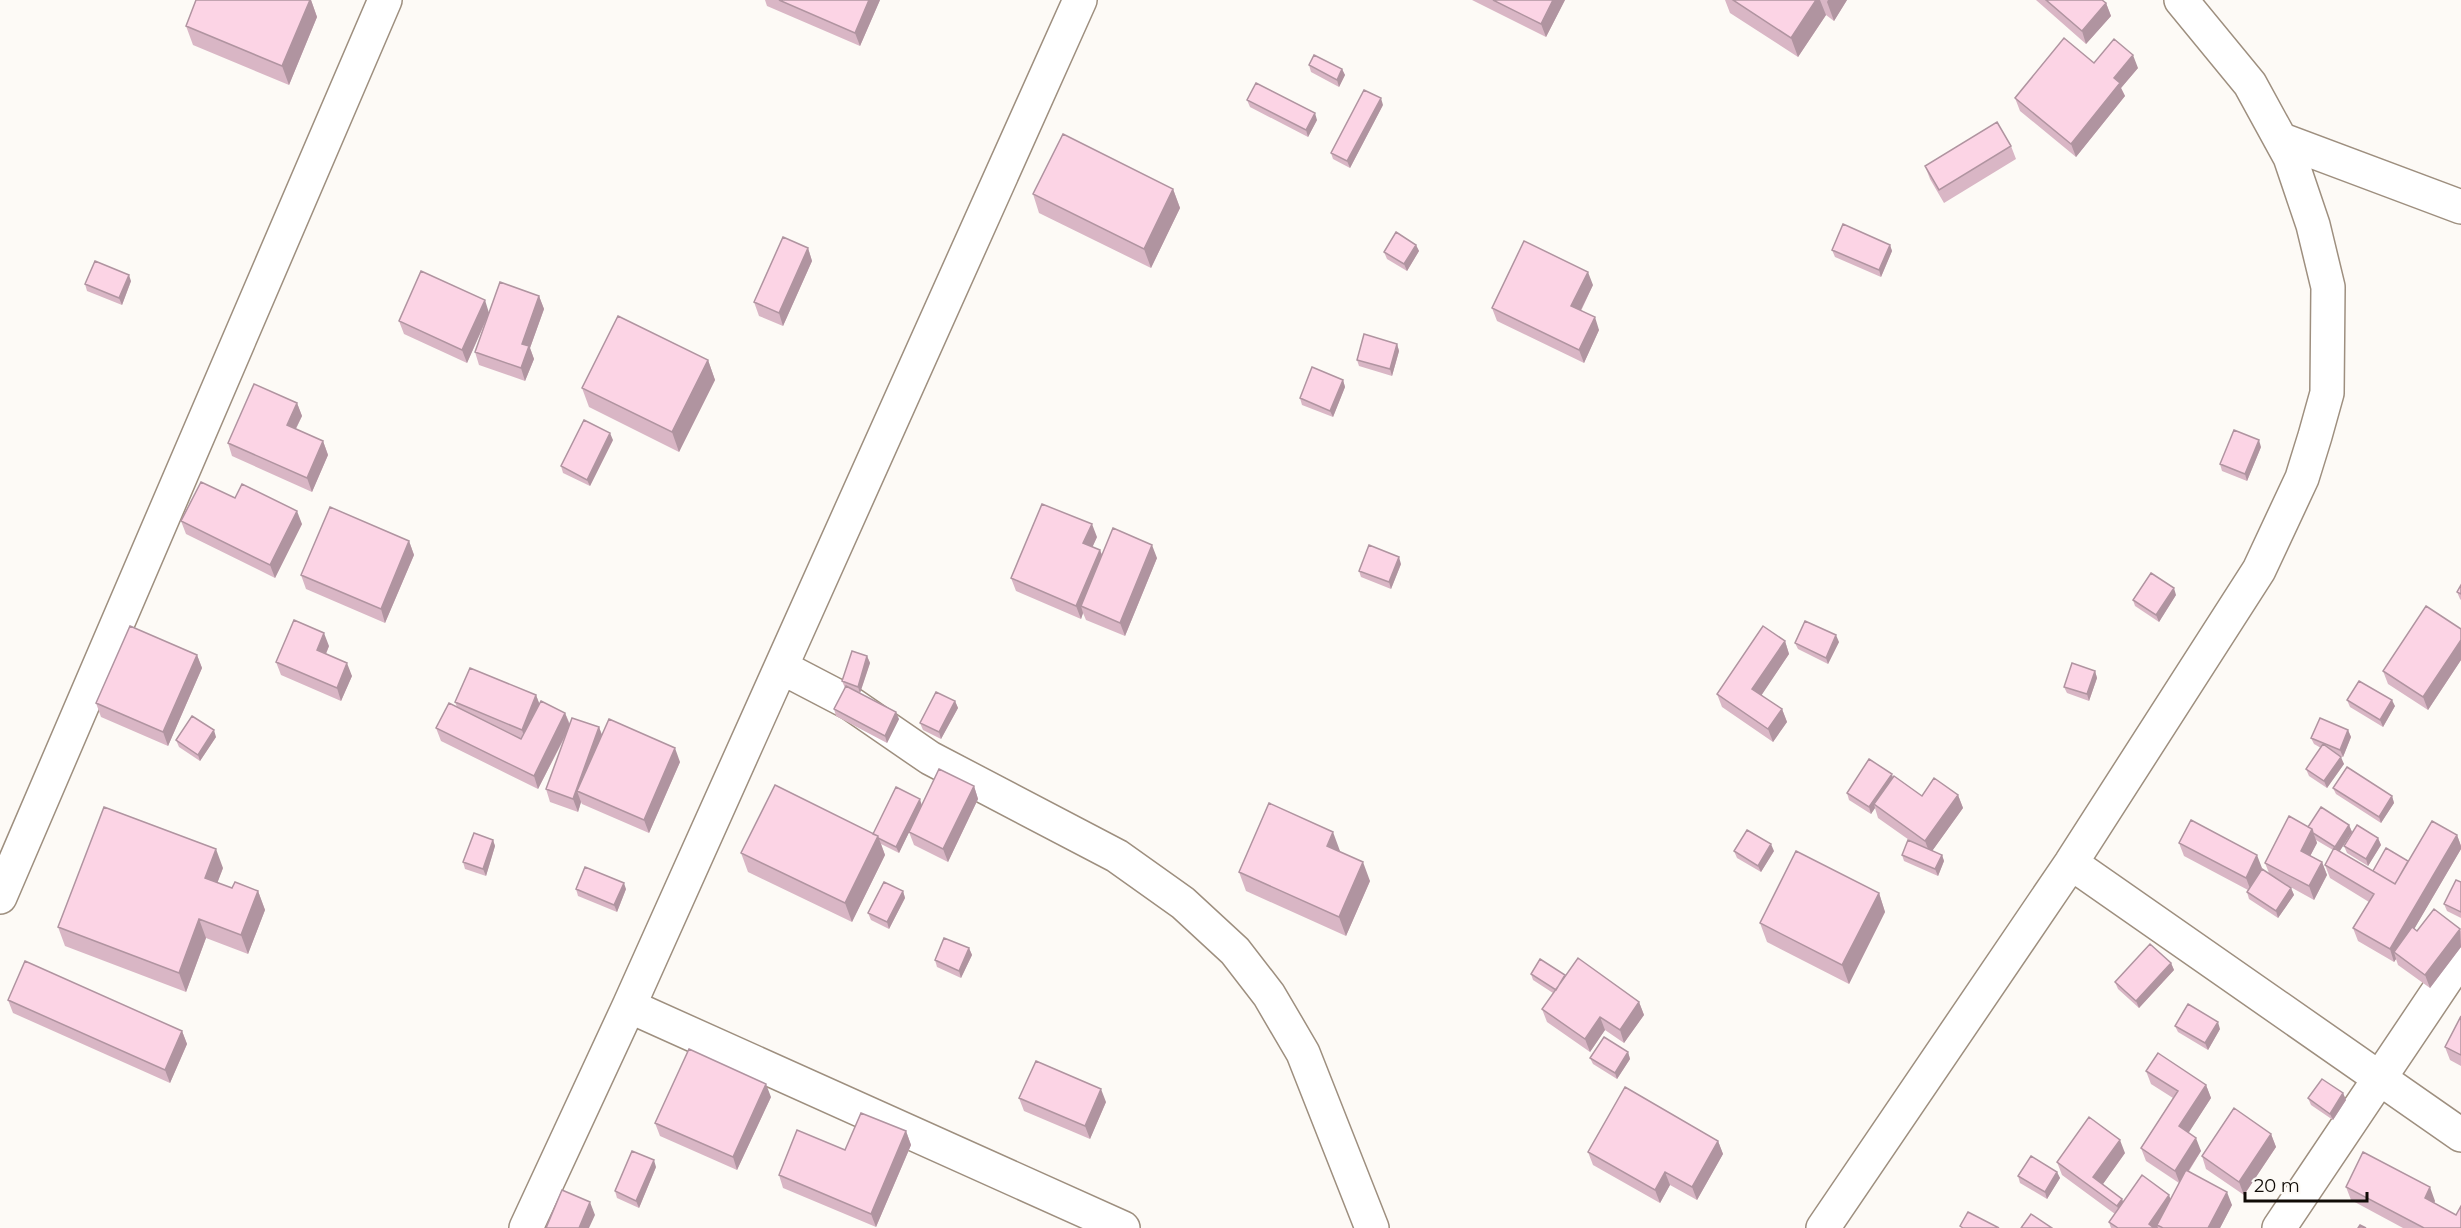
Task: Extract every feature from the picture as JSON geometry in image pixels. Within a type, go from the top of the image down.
[{"type":"street","points":[[0,897],[386,0]]},
{"type":"street","points":[[526,1228],[629,1006],[1080,0]]},
{"type":"street","points":[[1823,1228],[2071,863],[2259,570],[2302,478],[2315,436],[2327,393],[2328,287],[2313,225],[2290,157],[2250,84],[2181,0]]},
{"type":"street","points":[[2280,139],[2461,207]]},
{"type":"street","points":[[781,667],[850,703],[930,758],[1117,856],[1183,903],[1236,951],[1269,995],[1304,1053],[1372,1228]]},
{"type":"street","points":[[2071,863],[2461,1135]]},
{"type":"street","points":[[2279,1228],[2461,957]]},
{"type":"street","points":[[629,1006],[1123,1228]]},
{"type":"building","points":[[196,0],[310,0],[282,66],[186,26]]},
{"type":"building","points":[[779,0],[869,0],[855,33]]},
{"type":"building","points":[[1493,0],[1553,0],[1541,24]]},
{"type":"building","points":[[1733,0],[1816,0],[1791,38]]},
{"type":"building","points":[[2046,0],[2102,0],[2106,3],[2082,31]]},
{"type":"building","points":[[2064,38],[2094,63],[2114,39],[2133,55],[2114,78],[2120,83],[2071,144],[2015,98]]},
{"type":"building","points":[[1314,55],[1342,69],[1337,80],[1309,65]]},
{"type":"building","points":[[1256,83],[1315,113],[1306,130],[1247,100]]},
{"type":"building","points":[[1364,90],[1381,98],[1347,161],[1331,153]]},
{"type":"building","points":[[1997,122],[2011,146],[1939,190],[1925,166]]},
{"type":"building","points":[[1063,134],[1173,189],[1144,249],[1033,194]]},
{"type":"building","points":[[1843,224],[1890,245],[1879,270],[1832,250]]},
{"type":"building","points":[[1396,232],[1416,245],[1404,264],[1384,252]]},
{"type":"building","points":[[783,237],[808,248],[779,313],[754,302]]},
{"type":"building","points":[[1524,241],[1588,272],[1571,306],[1595,317],[1579,350],[1492,308]]},
{"type":"building","points":[[95,261],[129,275],[119,298],[85,284]]},
{"type":"building","points":[[421,271],[485,300],[462,350],[399,321]]},
{"type":"building","points":[[500,282],[539,296],[522,344],[529,346],[521,368],[475,352]]},
{"type":"building","points":[[618,316],[708,360],[672,432],[582,388]]},
{"type":"building","points":[[1364,334],[1397,344],[1390,369],[1357,360]]},
{"type":"building","points":[[1312,367],[1343,380],[1330,411],[1300,398]]},
{"type":"building","points":[[254,384],[297,403],[287,425],[323,441],[307,478],[228,443]]},
{"type":"building","points":[[584,420],[610,433],[587,480],[561,466]]},
{"type":"building","points":[[2234,430],[2259,440],[2245,474],[2220,464]]},
{"type":"building","points":[[201,482],[235,498],[242,484],[297,511],[270,565],[181,521]]},
{"type":"building","points":[[1042,504],[1092,524],[1083,543],[1100,550],[1076,606],[1011,578]]},
{"type":"building","points":[[330,507],[409,541],[381,609],[301,575]]},
{"type":"building","points":[[1113,528],[1152,545],[1120,623],[1081,606]]},
{"type":"building","points":[[1369,545],[1399,557],[1389,582],[1359,571]]},
{"type":"building","points":[[2151,573],[2174,588],[2156,615],[2133,600]]},
{"type":"building","points":[[2426,606],[2461,629],[2461,640],[2423,697],[2383,671]]},
{"type":"building","points":[[294,620],[324,633],[317,650],[347,663],[337,688],[276,662]]},
{"type":"building","points":[[1805,621],[1836,635],[1826,658],[1795,643]]},
{"type":"building","points":[[130,626],[197,655],[163,732],[96,703]]},
{"type":"building","points":[[1763,626],[1785,641],[1752,689],[1782,709],[1768,729],[1717,694]]},
{"type":"building","points":[[852,651],[867,656],[858,687],[842,681]]},
{"type":"building","points":[[2072,663],[2095,671],[2087,694],[2064,687]]},
{"type":"building","points":[[470,668],[536,695],[522,730],[455,702]]},
{"type":"building","points":[[2359,681],[2392,700],[2380,720],[2347,700]]},
{"type":"building","points":[[846,686],[896,712],[885,736],[834,709]]},
{"type":"building","points":[[936,692],[955,701],[939,732],[920,723]]},
{"type":"building","points":[[541,701],[565,713],[534,776],[436,728],[449,703],[521,739]]},
{"type":"building","points":[[192,716],[214,730],[198,755],[176,740]]},
{"type":"building","points":[[572,718],[599,727],[573,799],[546,789]]},
{"type":"building","points":[[2320,718],[2348,730],[2340,750],[2311,738]]},
{"type":"building","points":[[609,719],[675,748],[644,820],[577,791]]},
{"type":"building","points":[[2323,744],[2341,757],[2324,781],[2306,769]]},
{"type":"building","points":[[1869,759],[1892,774],[1869,807],[1847,793]]},
{"type":"building","points":[[2347,767],[2392,796],[2379,817],[2333,788]]},
{"type":"building","points":[[939,769],[974,786],[943,849],[909,832]]},
{"type":"building","points":[[1894,776],[1922,796],[1934,778],[1958,795],[1925,841],[1874,804]]},
{"type":"building","points":[[775,785],[878,836],[845,903],[741,853]]},
{"type":"building","points":[[896,787],[920,799],[896,847],[873,834]]},
{"type":"building","points":[[1269,803],[1333,832],[1327,846],[1363,862],[1339,917],[1239,872]]},
{"type":"building","points":[[104,807],[216,849],[205,878],[232,888],[235,882],[258,891],[241,935],[199,919],[179,973],[58,927]]},
{"type":"building","points":[[2321,807],[2349,825],[2335,847],[2313,833],[2308,827]]},
{"type":"building","points":[[2289,816],[2312,829],[2301,851],[2322,862],[2309,886],[2265,863]]},
{"type":"building","points":[[2191,820],[2257,855],[2246,878],[2179,843]]},
{"type":"building","points":[[2432,821],[2457,835],[2390,949],[2353,928],[2374,894],[2325,865],[2334,848],[2395,884]]},
{"type":"building","points":[[2357,825],[2378,838],[2366,859],[2344,846]]},
{"type":"building","points":[[1747,830],[1771,844],[1758,866],[1734,851]]},
{"type":"building","points":[[474,833],[493,840],[483,869],[463,862]]},
{"type":"building","points":[[1908,840],[1942,855],[1935,869],[1902,855]]},
{"type":"building","points":[[2386,848],[2408,861],[2395,884],[2373,871]]},
{"type":"building","points":[[1796,851],[1879,893],[1842,965],[1760,923]]},
{"type":"building","points":[[585,867],[624,883],[614,905],[576,889]]},
{"type":"building","points":[[2262,869],[2291,888],[2276,911],[2247,892]]},
{"type":"building","points":[[2456,880],[2461,882],[2461,912],[2444,904]]},
{"type":"building","points":[[884,882],[903,891],[887,922],[868,913]]},
{"type":"building","points":[[2434,909],[2460,929],[2425,975],[2394,952],[2412,927],[2417,931]]},
{"type":"building","points":[[944,938],[969,948],[959,971],[935,960]]},
{"type":"building","points":[[2150,944],[2171,963],[2136,1001],[2115,982]]},
{"type":"building","points":[[1578,958],[1639,1002],[1620,1030],[1600,1017],[1585,1039],[1542,1009]]},
{"type":"building","points":[[1540,959],[1565,975],[1556,990],[1531,974]]},
{"type":"building","points":[[25,961],[182,1031],[165,1070],[8,1000]]},
{"type":"building","points":[[2188,1004],[2218,1022],[2205,1043],[2175,1026]]},
{"type":"building","points":[[2461,1016],[2461,1055],[2445,1047]]},
{"type":"building","points":[[1604,1037],[1628,1052],[1615,1073],[1590,1058]]},
{"type":"building","points":[[689,1049],[766,1084],[733,1157],[655,1123]]},
{"type":"building","points":[[2158,1053],[2206,1085],[2179,1126],[2196,1138],[2175,1171],[2141,1148],[2178,1091],[2146,1071]]},
{"type":"building","points":[[1036,1061],[1101,1089],[1085,1126],[1019,1098]]},
{"type":"building","points":[[2322,1079],[2343,1093],[2330,1114],[2308,1098]]},
{"type":"building","points":[[1625,1087],[1718,1141],[1692,1187],[1665,1172],[1655,1190],[1588,1152]]},
{"type":"building","points":[[2234,1108],[2271,1134],[2239,1182],[2202,1156]]},
{"type":"building","points":[[861,1113],[906,1131],[871,1214],[779,1175],[797,1130],[845,1150]]},
{"type":"building","points":[[2089,1117],[2120,1140],[2093,1177],[2122,1199],[2117,1206],[2057,1162]]},
{"type":"building","points":[[632,1151],[654,1160],[636,1201],[615,1191]]},
{"type":"building","points":[[2363,1152],[2430,1187],[2425,1198],[2456,1215],[2461,1206],[2461,1228],[2424,1228],[2346,1187]]},
{"type":"building","points":[[2031,1156],[2057,1172],[2045,1192],[2018,1176]]},
{"type":"building","points":[[2186,1170],[2227,1192],[2208,1228],[2163,1228],[2157,1225]]},
{"type":"building","points":[[2142,1175],[2169,1195],[2149,1224],[2154,1228],[2118,1228],[2109,1222]]},
{"type":"building","points":[[562,1190],[590,1202],[579,1228],[546,1228]]},
{"type":"building","points":[[1968,1212],[1999,1228],[1963,1228],[1960,1226]]},
{"type":"building","points":[[2031,1214],[2052,1228],[2021,1228]]}]
